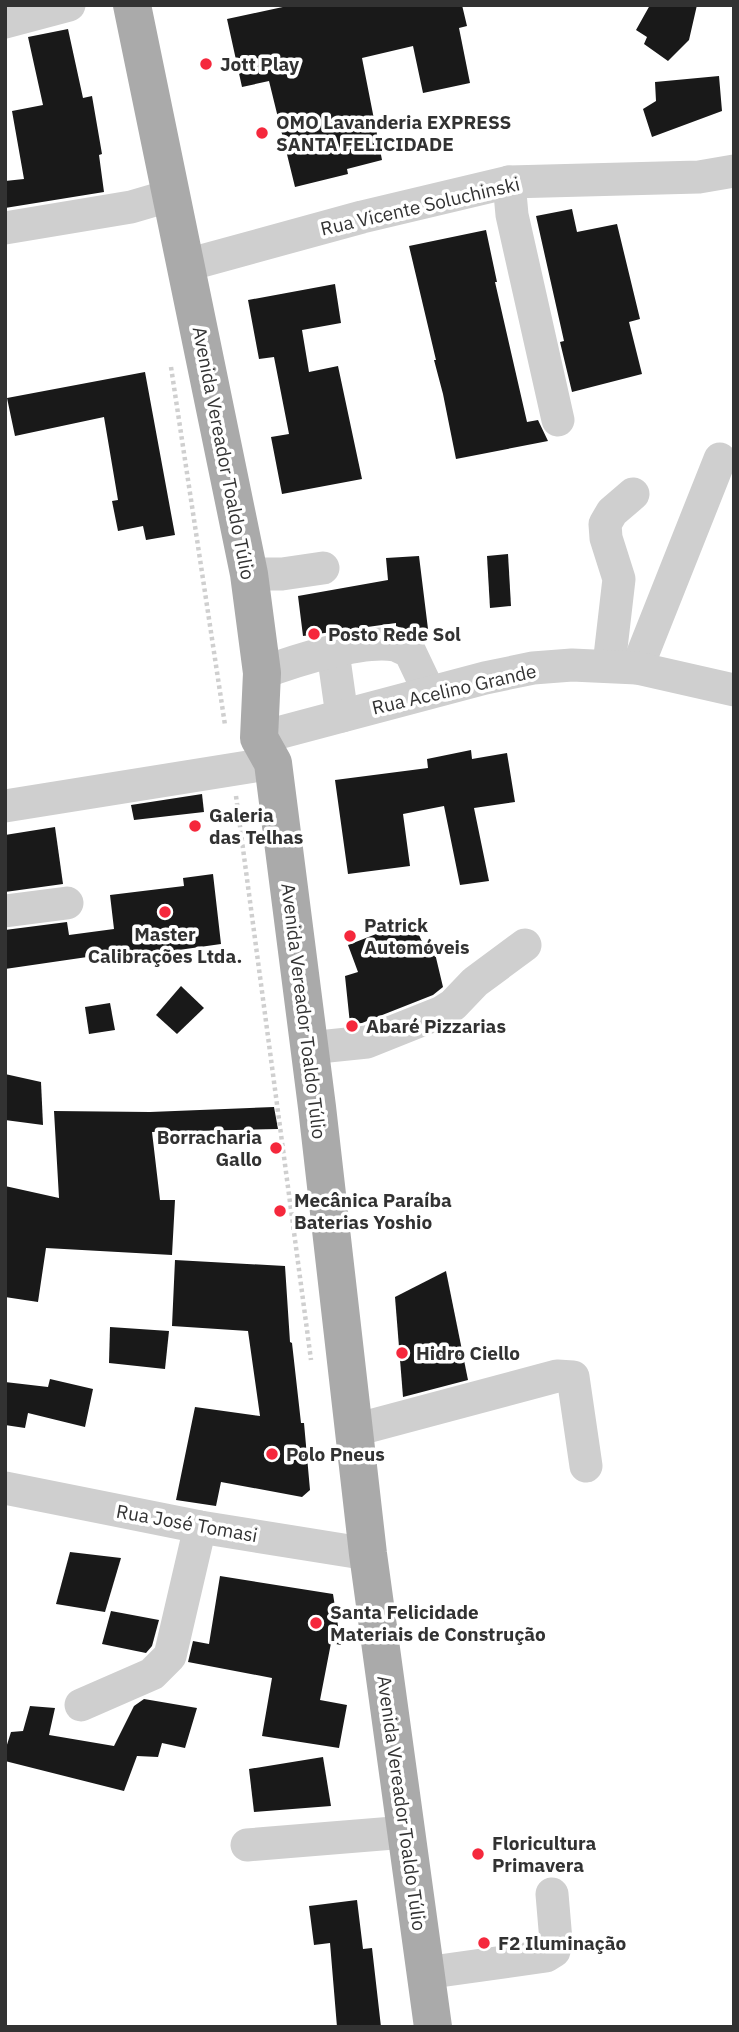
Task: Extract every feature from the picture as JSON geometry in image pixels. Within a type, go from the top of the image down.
[{"type":"main road","name":"Avenida Vereador Toaldo Túlio","points":[[132,5],[249,574],[262,673],[266,750],[309,1048],[369,1554],[433,2027]]},
{"type":"street","points":[[5,22],[69,5]]},
{"type":"street","name":"Rua Vicente Soluchinski","points":[[187,265],[362,217],[509,182],[699,177],[734,171]]},
{"type":"street","points":[[509,182],[512,215],[558,420]]},
{"type":"street","points":[[5,228],[131,207],[172,195]]},
{"type":"street","points":[[623,666],[720,459]]},
{"type":"street","points":[[623,666],[619,579],[606,538],[606,524],[612,512],[633,494]]},
{"type":"street","points":[[249,574],[282,574],[323,568]]},
{"type":"street","points":[[262,673],[305,657],[363,646],[395,645],[410,652],[429,692]]},
{"type":"street","points":[[333,652],[342,716]]},
{"type":"street","name":"Rua Acelino Grande","points":[[5,806],[266,750],[342,716],[533,668],[623,666],[734,690]]},
{"type":"street","points":[[5,911],[67,903]]},
{"type":"street","points":[[309,1048],[367,1042],[448,1010],[474,982],[525,945]]},
{"type":"street","points":[[355,1430],[558,1377],[572,1377],[586,1466]]},
{"type":"street","name":"Rua José Tomasi","points":[[5,1488],[200,1527],[369,1554]]},
{"type":"street","points":[[81,1705],[152,1674],[170,1656],[200,1527]]},
{"type":"street","points":[[247,1845],[406,1832]]},
{"type":"street","points":[[425,1973],[546,1956],[554,1951],[556,1941],[552,1894]]},
{"type":"building","points":[[292,5],[462,5],[467,26],[459,28],[470,83],[423,93],[413,46],[362,58],[382,160],[347,169],[348,174],[295,187],[269,81],[242,87],[227,19]]},
{"type":"building","points":[[650,5],[697,5],[689,40],[668,61],[644,44],[647,37],[636,30]]},
{"type":"building","points":[[68,29],[83,98],[92,96],[102,154],[99,155],[104,192],[5,208],[5,181],[24,179],[12,111],[43,105],[28,37]]},
{"type":"building","points":[[719,76],[722,111],[652,137],[643,109],[656,101],[655,82]]},
{"type":"building","points":[[572,209],[577,232],[617,224],[640,319],[629,322],[642,374],[572,392],[560,342],[564,341],[536,216]]},
{"type":"building","points":[[486,230],[527,422],[538,420],[548,441],[456,459],[409,246]]},
{"type":"building","points":[[335,284],[341,323],[302,330],[309,372],[338,366],[362,479],[282,494],[271,437],[289,434],[274,357],[259,359],[248,300]]},
{"type":"building","points":[[145,372],[175,535],[146,540],[143,526],[118,531],[112,501],[118,500],[104,417],[15,436],[7,398]]},
{"type":"building","points":[[508,554],[511,606],[490,608],[487,556]]},
{"type":"building","points":[[419,556],[428,629],[412,632],[396,626],[396,623],[303,636],[298,596],[388,580],[386,558]]},
{"type":"building","points":[[471,750],[472,759],[507,753],[515,802],[474,808],[489,881],[460,885],[444,806],[403,814],[410,866],[348,874],[335,780],[428,768],[427,759]]},
{"type":"building","points":[[202,794],[204,812],[134,820],[131,805]]},
{"type":"building","points":[[55,827],[63,884],[5,892],[5,835]]},
{"type":"building","name":"Master Calibrações Ltda.","points":[[213,874],[221,944],[101,961],[101,955],[5,969],[5,930],[67,922],[69,935],[114,929],[110,895],[184,886],[183,878]]},
{"type":"building","points":[[412,920],[425,948],[433,945],[443,987],[433,995],[362,1023],[350,1024],[345,976],[358,972],[348,945]]},
{"type":"building","points":[[181,986],[204,1008],[177,1034],[156,1015]]},
{"type":"building","points":[[110,1003],[115,1030],[89,1034],[85,1007]]},
{"type":"building","points":[[5,1074],[41,1082],[43,1125],[5,1120]]},
{"type":"building","points":[[274,1107],[278,1129],[152,1132],[160,1200],[175,1200],[172,1255],[46,1248],[38,1302],[5,1297],[5,1186],[59,1198],[54,1111],[150,1112]]},
{"type":"building","points":[[175,1260],[285,1266],[290,1342],[301,1423],[304,1423],[310,1490],[302,1497],[221,1482],[216,1506],[176,1500],[195,1407],[260,1416],[248,1331],[172,1326]]},
{"type":"building","points":[[446,1271],[468,1380],[403,1397],[395,1297]]},
{"type":"building","points":[[110,1327],[169,1331],[165,1369],[109,1363]]},
{"type":"building","points":[[50,1379],[93,1389],[85,1427],[28,1413],[25,1428],[5,1425],[5,1382],[48,1387]]},
{"type":"building","points":[[70,1552],[121,1558],[105,1612],[56,1604]]},
{"type":"building","points":[[220,1576],[333,1594],[341,1645],[331,1643],[320,1700],[347,1705],[339,1748],[262,1736],[272,1678],[188,1662],[193,1641],[209,1644]]},
{"type":"building","points":[[111,1611],[159,1620],[152,1646],[146,1653],[102,1644]]},
{"type":"building","points":[[144,1699],[197,1708],[185,1748],[162,1743],[158,1757],[137,1756],[124,1791],[5,1761],[11,1732],[23,1731],[30,1706],[55,1708],[49,1735],[114,1746],[134,1706]]},
{"type":"building","points":[[323,1757],[331,1806],[254,1812],[249,1769]]},
{"type":"building","points":[[357,1900],[363,1949],[372,1948],[381,2027],[337,2027],[330,1943],[314,1945],[309,1906]]},
{"type":"place","name":"Jott Play","points":[[206,64]]},
{"type":"place","name":"OMO Lavanderia EXPRESS SANTA FELICIDADE","points":[[262,133]]},
{"type":"place","name":"Posto Rede Sol","points":[[314,634]]},
{"type":"place","name":"Galeria das Telhas","points":[[195,826]]},
{"type":"place","name":"Master Calibrações Ltda.","points":[[165,912]]},
{"type":"place","name":"Patrick Automóveis","points":[[350,936]]},
{"type":"place","name":"Abaré Pizzarias","points":[[352,1026]]},
{"type":"place","name":"Borracharia Gallo","points":[[276,1148]]},
{"type":"place","name":"Mecânica Paraíba Baterias Yoshio","points":[[280,1211]]},
{"type":"place","name":"Hidro Ciello","points":[[402,1353]]},
{"type":"place","name":"Polo Pneus","points":[[272,1454]]},
{"type":"place","name":"Santa Felicidade Materiais de Construção","points":[[316,1623]]},
{"type":"place","name":"Floricultura Primavera","points":[[478,1854]]},
{"type":"place","name":"F2 Iluminação","points":[[484,1943]]}]
